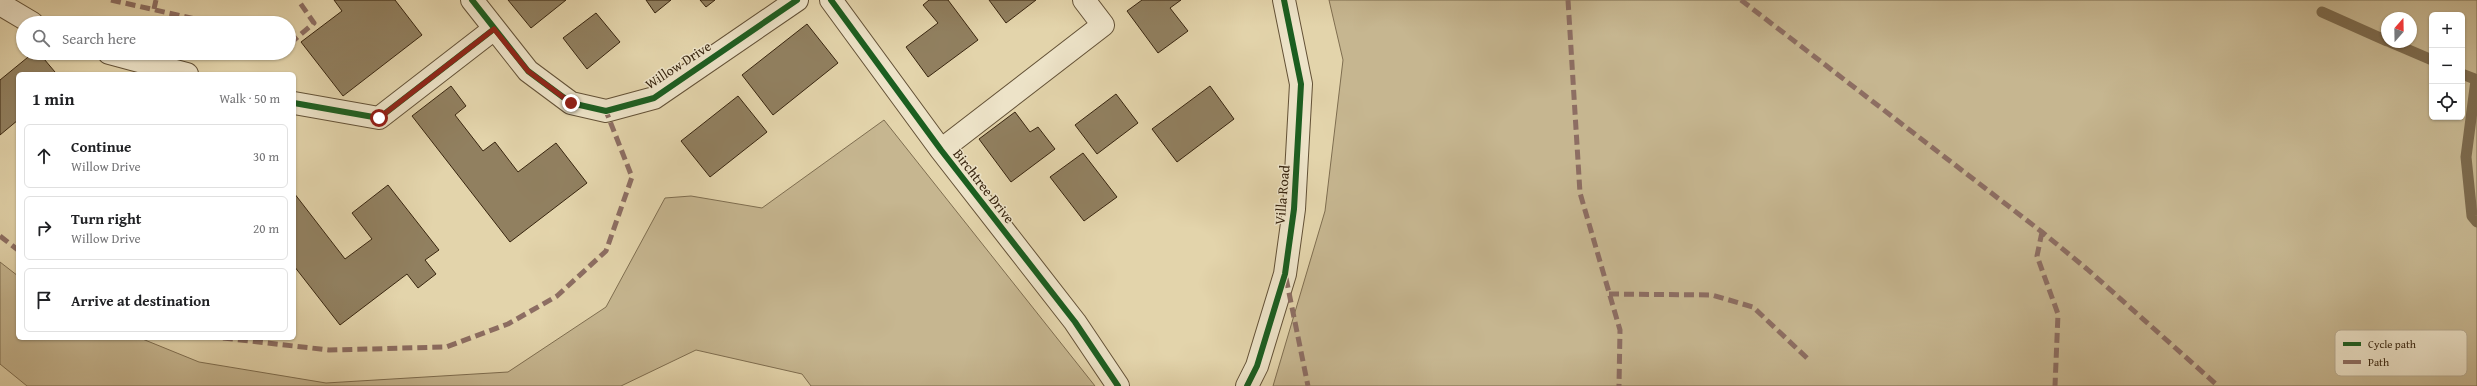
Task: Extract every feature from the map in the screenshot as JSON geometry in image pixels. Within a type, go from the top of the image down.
[{"type":"street","name":"Willow Drive","points":[[472,0],[528,71],[571,103],[606,111],[654,98],[796,0]]},
{"type":"street","name":"Birchtree Drive","points":[[831,0],[941,150],[1075,322],[1118,386]]},
{"type":"street","points":[[941,150],[1103,25],[1084,0]]},
{"type":"street","name":"Villa Road","points":[[1247,386],[1257,366],[1285,274],[1294,209],[1301,84],[1284,0]]},
{"type":"street","points":[[0,4],[20,16]]},
{"type":"street","points":[[296,103],[379,118],[494,29]]},
{"type":"street","points":[[135,60],[180,72]]},
{"type":"shaded area","points":[[1329,0],[2477,0],[2477,386],[1273,386],[1325,211],[1343,60]]},
{"type":"shaded area","points":[[884,120],[1095,386],[811,386],[802,374],[696,350],[621,386],[27,386],[0,364],[0,262],[16,274],[16,340],[145,340],[199,362],[326,383],[508,372],[606,307],[665,198],[691,196],[762,208]]},
{"type":"building","points":[[334,0],[395,0],[422,35],[343,96],[301,42],[342,11]]},
{"type":"building","points":[[508,0],[566,0],[531,28]]},
{"type":"building","points":[[646,0],[671,0],[655,13]]},
{"type":"building","points":[[700,0],[715,0],[706,7]]},
{"type":"building","points":[[929,0],[948,0],[978,40],[928,77],[906,47],[938,23],[923,5]]},
{"type":"building","points":[[989,0],[1036,0],[1006,23]]},
{"type":"building","points":[[1142,0],[1181,0],[1170,8],[1188,31],[1158,53],[1127,11]]},
{"type":"building","points":[[596,13],[620,42],[587,69],[563,38]]},
{"type":"building","points":[[807,24],[838,63],[773,115],[742,75]]},
{"type":"building","points":[[24,60],[45,60],[55,72],[16,72],[16,122],[0,135],[0,80]]},
{"type":"building","points":[[451,86],[466,106],[455,115],[483,151],[495,142],[518,172],[556,143],[587,183],[510,242],[412,116]]},
{"type":"building","points":[[1210,86],[1234,119],[1177,162],[1152,129]]},
{"type":"building","points":[[1116,94],[1138,123],[1097,154],[1075,125]]},
{"type":"building","points":[[738,96],[767,132],[710,177],[681,141]]},
{"type":"building","points":[[1015,112],[1030,132],[1038,127],[1055,149],[1011,182],[979,139]]},
{"type":"building","points":[[1083,153],[1117,197],[1084,221],[1050,177]]},
{"type":"building","points":[[388,185],[439,250],[425,260],[436,274],[418,288],[407,274],[340,325],[296,269],[296,196],[345,259],[372,239],[352,213]]},
{"type":"waterway","points":[[2322,12],[2381,38]]},
{"type":"waterway","points":[[2404,48],[2429,59]]},
{"type":"waterway","points":[[2465,75],[2477,80]]},
{"type":"waterway","points":[[2476,80],[2466,157],[2472,216],[2477,222]]},
{"type":"marked path","points":[[111,0],[182,16]]},
{"type":"marked path","points":[[154,9],[156,0]]},
{"type":"marked path","points":[[296,38],[314,23],[298,0]]},
{"type":"marked path","points":[[1568,0],[1580,193],[1620,330],[1619,386]]},
{"type":"marked path","points":[[1741,0],[2042,232],[2087,269],[2218,386]]},
{"type":"marked path","points":[[241,340],[329,350],[446,347],[508,324],[557,296],[606,251],[632,177],[606,111]]},
{"type":"marked path","points":[[2042,232],[2037,256],[2058,314],[2055,386]]},
{"type":"marked path","points":[[0,236],[16,248]]},
{"type":"marked path","points":[[1286,278],[1308,386]]},
{"type":"marked path","points":[[1609,294],[1712,295],[1753,307],[1808,359]]},
{"type":"cycle path","points":[[472,0],[528,71],[571,103],[606,111],[654,98],[797,0]]},
{"type":"cycle path","points":[[831,0],[941,150],[1075,322],[1118,386]]},
{"type":"cycle path","points":[[1247,386],[1257,366],[1285,274],[1294,209],[1301,84],[1284,0]]},
{"type":"cycle path","points":[[296,103],[379,118],[494,29]]},
{"type":"route","points":[[379,118],[494,29],[528,71],[571,103]]}]
